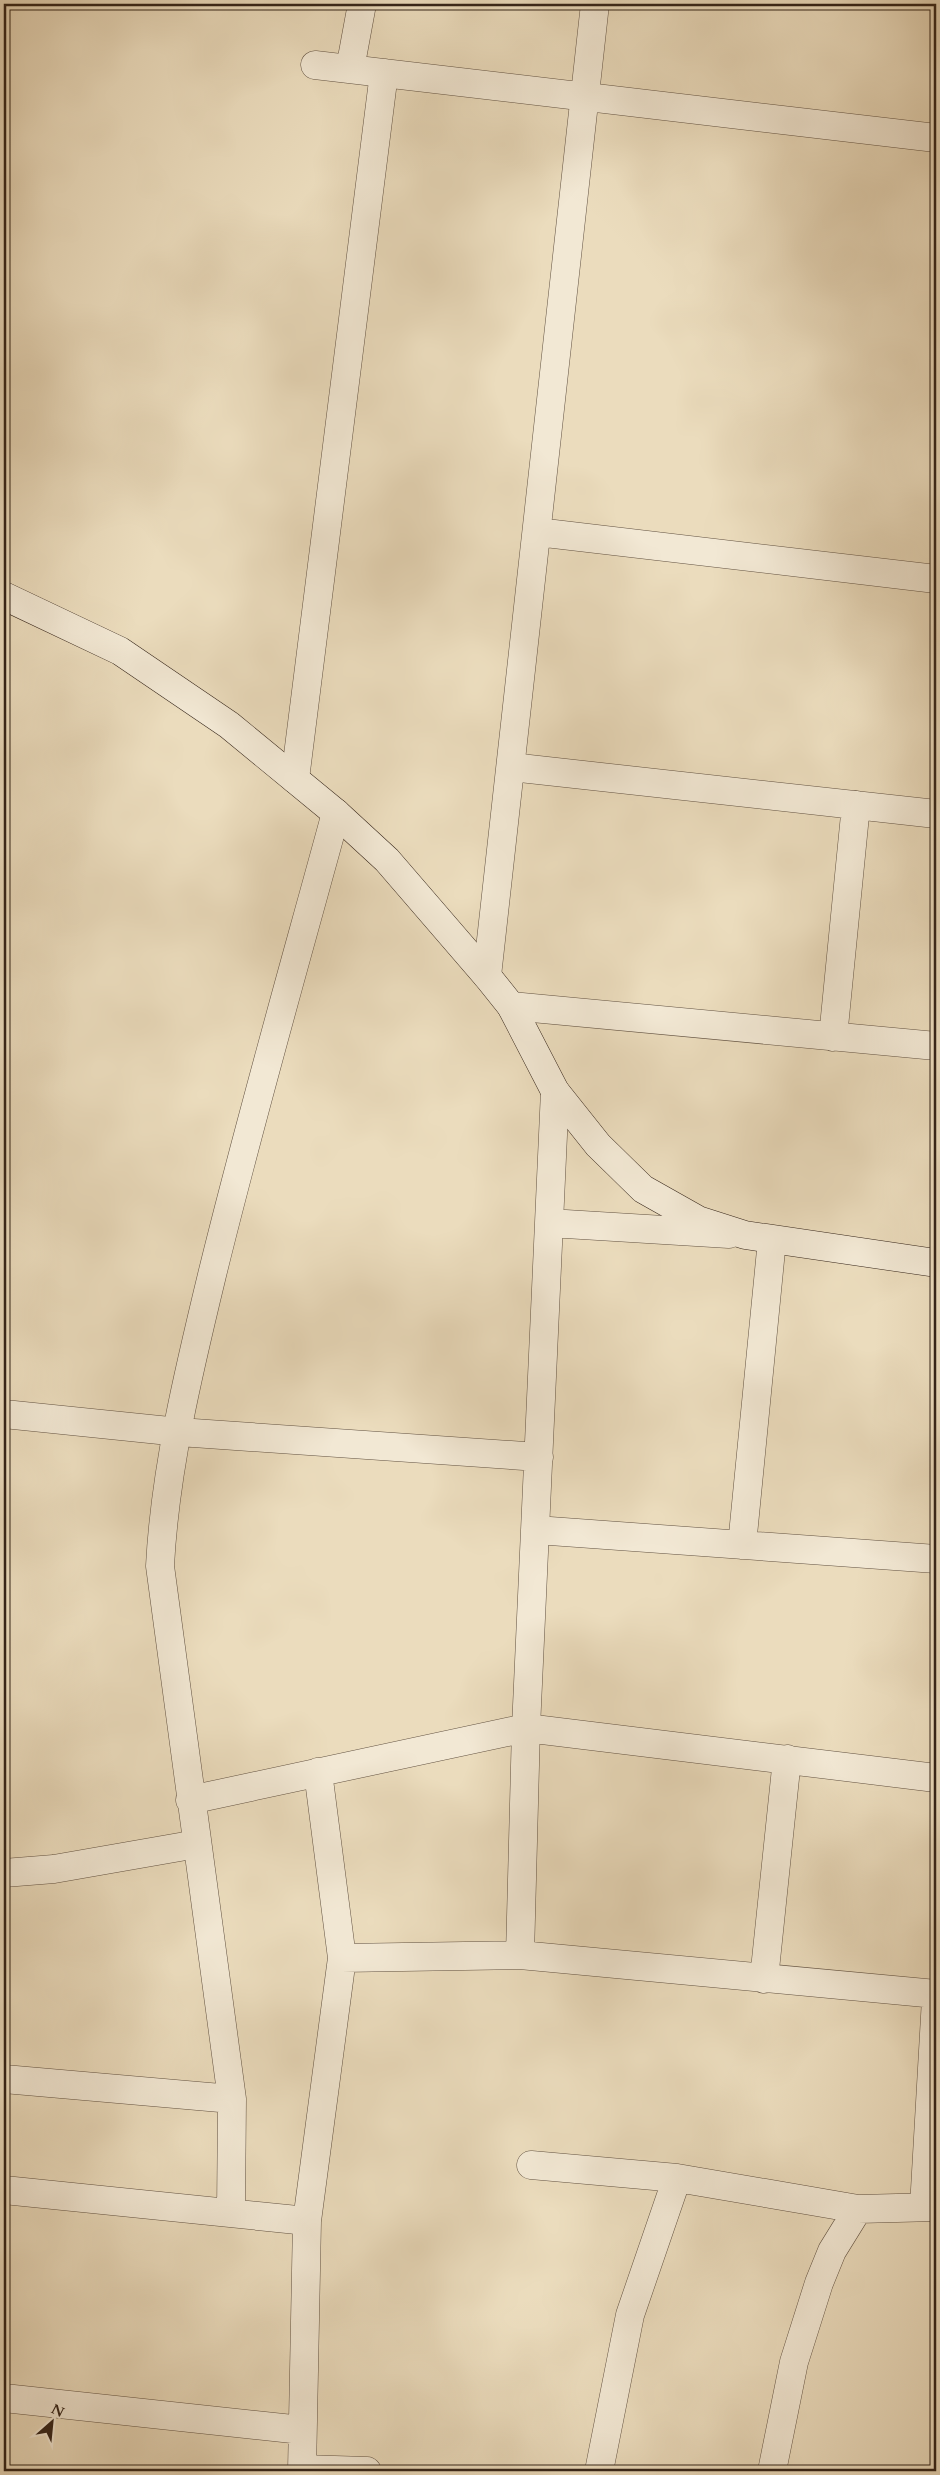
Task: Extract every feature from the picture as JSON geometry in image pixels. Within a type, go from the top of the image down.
[{"type":"street","points":[[350,69],[362,4]]},
{"type":"street","points":[[487,976],[595,4]]},
{"type":"street","points":[[315,65],[936,138]]},
{"type":"street","points":[[295,778],[384,73]]},
{"type":"street","points":[[537,532],[936,579]]},
{"type":"street","points":[[4,596],[120,651],[229,725],[336,812],[387,860],[511,1006],[555,1091],[598,1145],[644,1189],[698,1220],[745,1235]]},
{"type":"street","points":[[510,767],[936,814]]},
{"type":"street","points":[[834,1037],[856,805]]},
{"type":"street","points":[[231,2213],[232,2099],[190,1800],[160,1566],[163,1513],[200,1325],[230,1200],[336,812]]},
{"type":"street","points":[[511,1006],[936,1046]]},
{"type":"street","points":[[520,1955],[526,1728],[555,1091]]},
{"type":"street","points":[[549,1223],[745,1235],[936,1263]]},
{"type":"street","points":[[742,1545],[772,1240]]},
{"type":"street","points":[[4,1414],[179,1432],[539,1457]]},
{"type":"street","points":[[536,1530],[936,1558]]},
{"type":"street","points":[[190,1800],[526,1728],[936,1778]]},
{"type":"street","points":[[764,1979],[787,1759]]},
{"type":"street","points":[[318,1772],[342,1958],[307,2221],[302,2470],[367,2471]]},
{"type":"street","points":[[4,1873],[54,1869],[197,1844]]},
{"type":"street","points":[[342,1958],[520,1955],[936,1994]]},
{"type":"street","points":[[531,2165],[677,2178],[858,2209],[930,2207],[936,1998]]},
{"type":"street","points":[[4,2078],[232,2099]]},
{"type":"street","points":[[599,2471],[630,2315],[677,2178]]},
{"type":"street","points":[[4,2190],[307,2221]]},
{"type":"street","points":[[772,2471],[794,2362],[814,2300],[832,2251],[858,2209]]},
{"type":"street","points":[[4,2398],[302,2430]]}]
